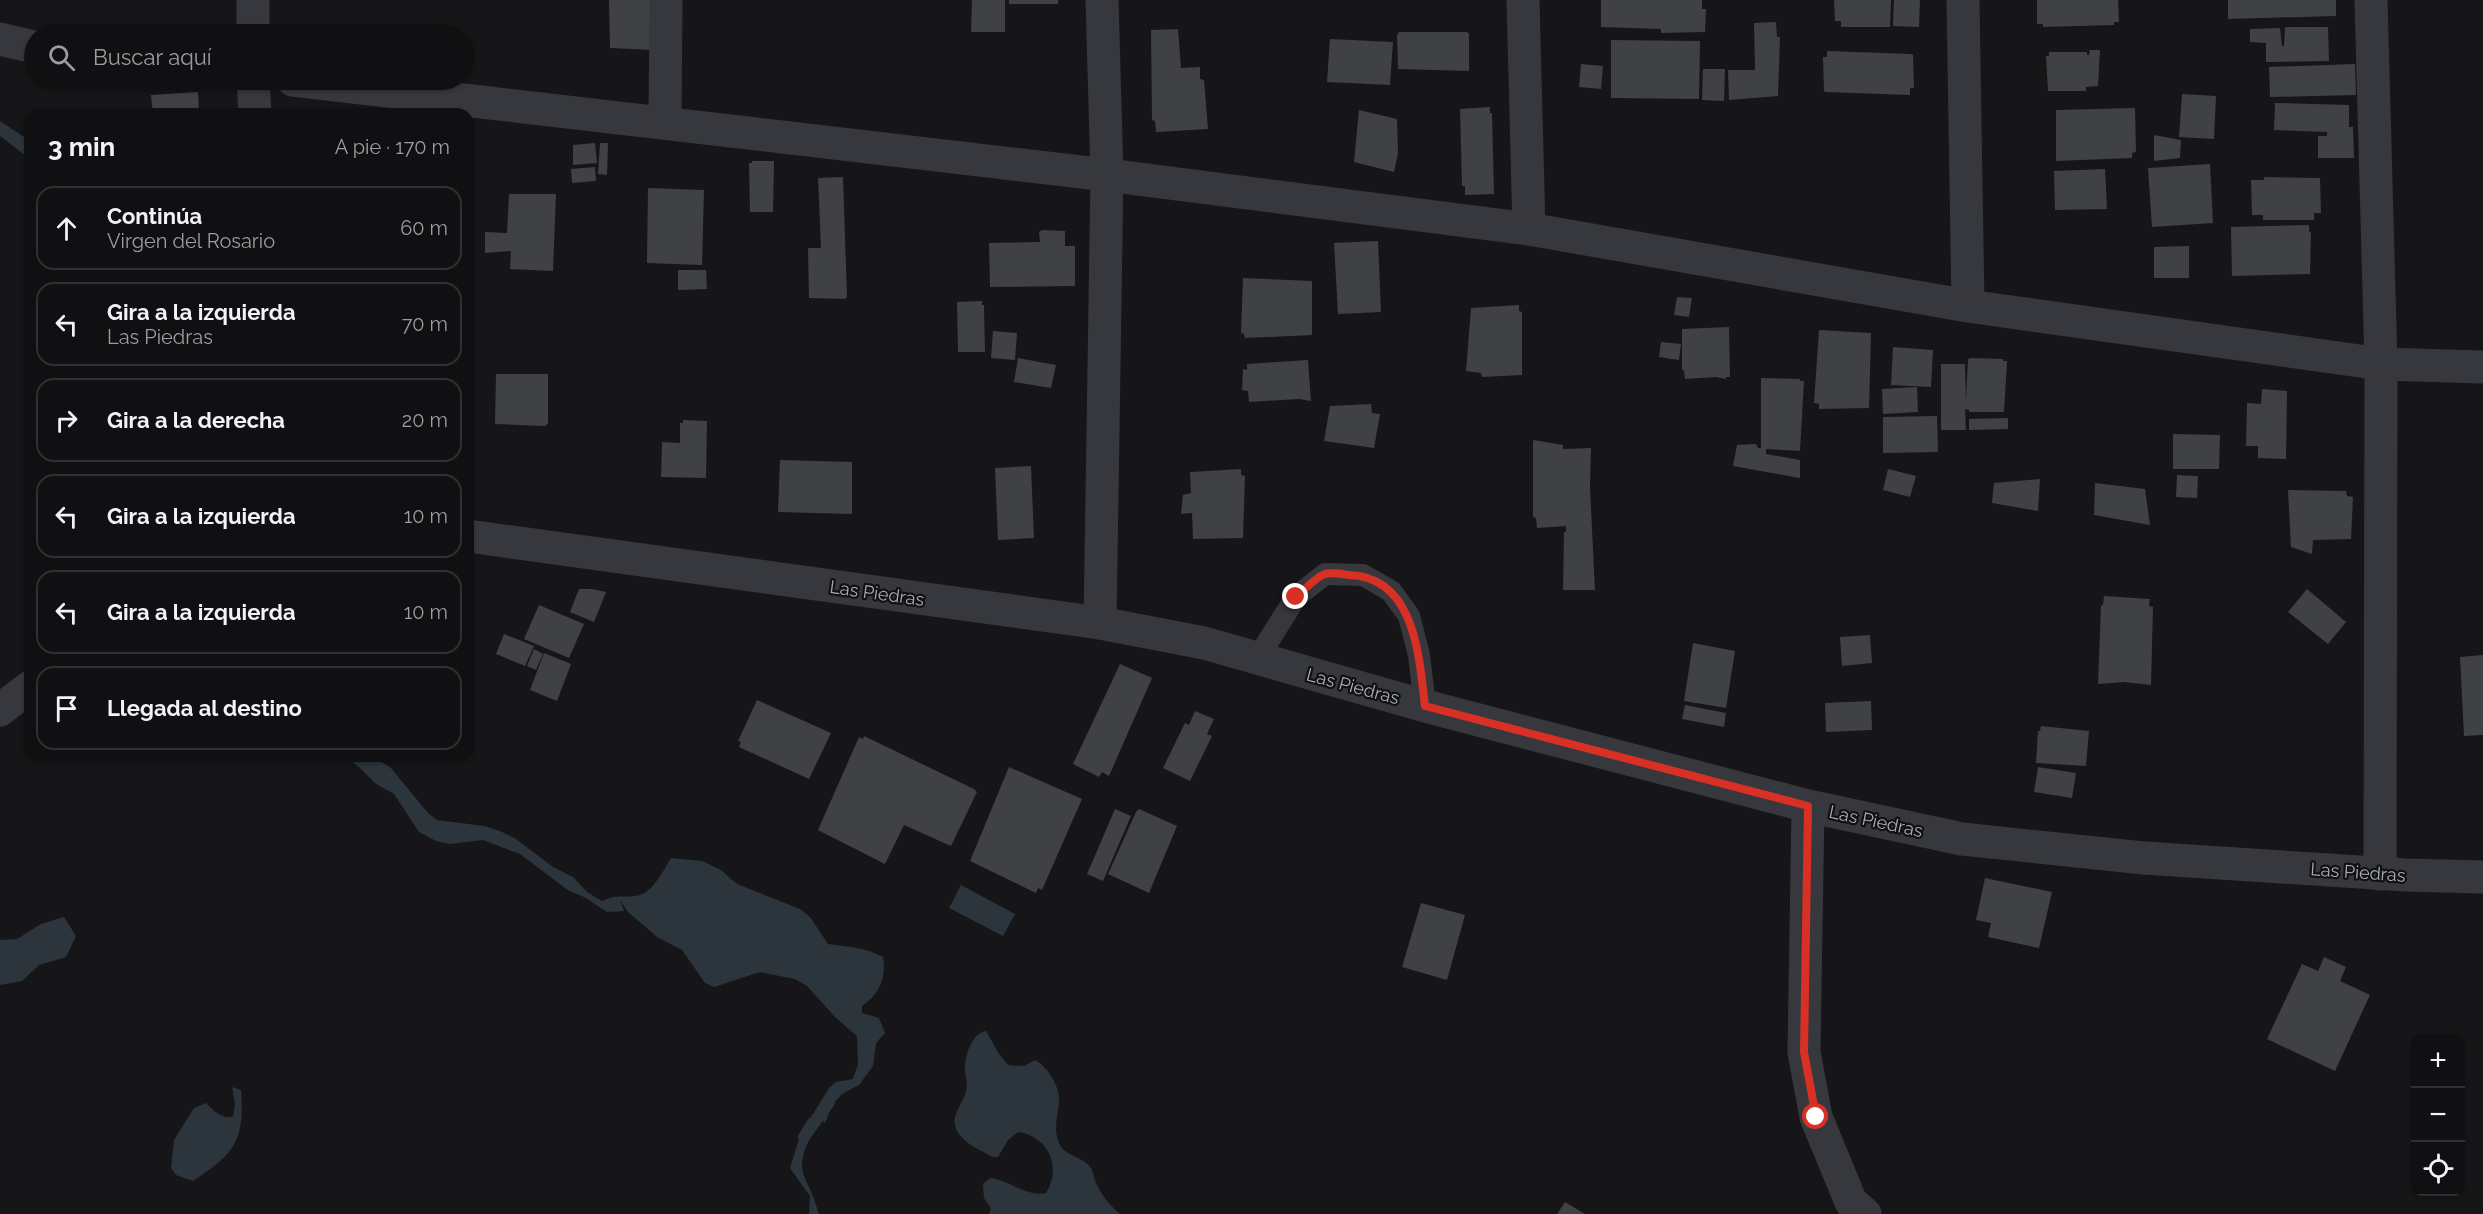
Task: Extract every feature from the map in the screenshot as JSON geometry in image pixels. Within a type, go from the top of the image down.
[{"type":"street","points":[[253,24],[254,0]]},
{"type":"street","points":[[665,123],[666,0]]},
{"type":"street","points":[[1100,624],[1107,175],[1102,0]]},
{"type":"street","points":[[1523,0],[1529,229]]},
{"type":"street","points":[[1963,0],[1968,306]]},
{"type":"street","points":[[2371,0],[2381,364],[2380,874]]},
{"type":"street","points":[[0,39],[24,45]]},
{"type":"street","points":[[254,90],[255,108]]},
{"type":"street","points":[[380,90],[1107,175],[1529,229],[1968,306],[2381,364],[2483,368]]},
{"type":"street","name":"Las Piedras","points":[[474,537],[1100,624],[1204,643],[1425,706],[1808,806],[1962,839],[2144,858],[2380,874],[2483,876]]},
{"type":"street","points":[[0,710],[24,692]]},
{"type":"street","points":[[1808,806],[1804,1052],[1816,1117],[1851,1202],[1865,1214]]},
{"type":"lane","points":[[1257,659],[1296,597],[1325,574],[1363,575],[1391,591],[1408,616],[1419,655],[1425,706]]},
{"type":"shaded area","points":[[0,121],[24,137],[24,154],[0,136]]},
{"type":"shaded area","points":[[352,762],[381,762],[390,767],[428,813],[437,820],[484,826],[500,831],[516,839],[553,867],[573,877],[587,892],[602,901],[616,897],[641,895],[652,887],[671,858],[702,861],[721,870],[737,884],[800,909],[810,917],[828,944],[863,949],[883,957],[884,972],[880,985],[873,997],[862,1006],[862,1013],[879,1018],[885,1033],[876,1043],[873,1066],[859,1085],[842,1094],[832,1105],[825,1123],[815,1111],[829,1088],[836,1082],[853,1079],[858,1064],[857,1036],[836,1018],[807,986],[795,979],[760,972],[714,987],[705,983],[682,950],[657,937],[627,911],[620,900],[624,911],[607,912],[584,897],[569,891],[520,854],[483,840],[450,844],[436,841],[419,832],[394,794],[376,784]]},
{"type":"shaded area","points":[[961,885],[1015,914],[1003,936],[949,908]]},
{"type":"shaded area","points":[[64,917],[76,936],[66,957],[39,965],[22,981],[0,985],[0,940],[17,939],[41,924]]},
{"type":"shaded area","points":[[986,1031],[1008,1065],[1024,1066],[1035,1060],[1049,1072],[1059,1096],[1056,1128],[1059,1143],[1065,1151],[1088,1164],[1101,1193],[1120,1214],[989,1214],[991,1208],[984,1198],[983,1184],[990,1178],[1039,1194],[1046,1193],[1053,1173],[1050,1155],[1045,1146],[1029,1135],[1018,1132],[1008,1140],[998,1157],[993,1157],[970,1144],[957,1131],[955,1121],[967,1085],[966,1057],[973,1040]]},
{"type":"shaded area","points":[[232,1087],[241,1090],[242,1108],[241,1122],[234,1145],[218,1163],[193,1181],[176,1175],[171,1168],[174,1140],[194,1108],[206,1103],[221,1116],[233,1117],[235,1104]]},
{"type":"shaded area","points":[[809,1118],[815,1128],[803,1155],[802,1164],[819,1214],[809,1214],[810,1196],[790,1168],[802,1129]]},
{"type":"building","points":[[609,0],[658,0],[656,50],[610,48]]},
{"type":"building","points":[[972,0],[1005,0],[1005,32],[971,32]]},
{"type":"building","points":[[1009,0],[1058,0],[1058,4],[1009,4]]},
{"type":"building","points":[[1601,0],[1702,0],[1702,9],[1706,9],[1705,32],[1661,33],[1661,29],[1601,27]]},
{"type":"building","points":[[1834,0],[1891,0],[1890,27],[1841,27],[1841,21],[1835,21]]},
{"type":"building","points":[[1894,0],[1920,0],[1919,27],[1893,26]]},
{"type":"building","points":[[2037,0],[2118,0],[2119,22],[2114,22],[2114,25],[2043,27],[2043,24],[2037,24]]},
{"type":"building","points":[[2228,0],[2336,0],[2336,16],[2228,19]]},
{"type":"building","points":[[1776,22],[1777,37],[1780,37],[1778,96],[1729,100],[1728,70],[1755,70],[1754,23]]},
{"type":"building","points":[[2285,27],[2328,27],[2329,61],[2266,62],[2266,43],[2250,42],[2250,29],[2280,28],[2282,46],[2284,46]]},
{"type":"building","points":[[1178,29],[1181,68],[1200,67],[1200,79],[1204,80],[1208,129],[1156,132],[1155,121],[1152,120],[1151,30]]},
{"type":"building","points":[[1399,32],[1467,32],[1469,34],[1469,71],[1398,69],[1397,35]]},
{"type":"building","points":[[1330,39],[1393,42],[1390,85],[1327,82]]},
{"type":"building","points":[[1611,40],[1700,41],[1699,99],[1611,98]]},
{"type":"building","points":[[2090,50],[2100,50],[2098,86],[2086,87],[2086,91],[2048,91],[2046,56],[2049,56],[2049,52],[2087,52],[2089,55]]},
{"type":"building","points":[[1827,51],[1911,54],[1913,55],[1914,88],[1910,88],[1910,95],[1826,92],[1824,91],[1823,57],[1827,57]]},
{"type":"building","points":[[1581,64],[1603,66],[1601,89],[1579,87]]},
{"type":"building","points":[[2355,64],[2356,95],[2270,97],[2269,67]]},
{"type":"building","points":[[1703,69],[1725,69],[1724,101],[1702,100]]},
{"type":"building","points":[[198,92],[199,108],[152,108],[151,95]]},
{"type":"building","points":[[2182,94],[2216,96],[2214,139],[2179,137]]},
{"type":"building","points":[[2275,103],[2349,105],[2349,127],[2353,127],[2354,158],[2318,158],[2318,136],[2327,136],[2327,132],[2274,130]]},
{"type":"building","points":[[1490,107],[1494,194],[1465,195],[1465,186],[1462,186],[1460,109]]},
{"type":"building","points":[[2135,108],[2136,152],[2132,153],[2132,158],[2056,161],[2056,110]]},
{"type":"building","points":[[1359,110],[1397,119],[1398,153],[1394,172],[1354,162]]},
{"type":"building","points":[[2154,135],[2181,140],[2180,158],[2154,161]]},
{"type":"building","points":[[595,143],[597,163],[573,165],[573,145]]},
{"type":"building","points":[[600,143],[608,143],[607,175],[598,174]]},
{"type":"building","points":[[774,161],[773,212],[750,212],[749,163]]},
{"type":"building","points":[[2210,164],[2213,223],[2152,227],[2148,168]]},
{"type":"building","points":[[595,167],[596,181],[572,183],[571,169]]},
{"type":"building","points":[[2105,169],[2107,209],[2055,210],[2054,171]]},
{"type":"building","points":[[843,177],[847,297],[845,299],[809,298],[808,248],[821,248],[818,178]]},
{"type":"building","points":[[2264,177],[2320,178],[2321,213],[2314,213],[2314,220],[2263,220],[2263,215],[2252,215],[2251,180],[2264,180]]},
{"type":"building","points":[[648,188],[704,190],[702,265],[647,263]]},
{"type":"building","points":[[509,194],[556,194],[553,271],[510,269],[511,251],[485,253],[485,232],[507,233]]},
{"type":"building","points":[[2309,225],[2309,232],[2311,232],[2310,274],[2232,276],[2231,227]]},
{"type":"building","points":[[1042,230],[1065,231],[1065,246],[1075,246],[1075,286],[990,287],[989,243],[1040,242],[1039,232]]},
{"type":"building","points":[[1378,241],[1381,312],[1338,314],[1334,243]]},
{"type":"building","points":[[2189,246],[2189,278],[2154,278],[2154,247]]},
{"type":"building","points":[[678,270],[706,270],[707,289],[678,290]]},
{"type":"building","points":[[1243,278],[1312,281],[1312,335],[1245,338],[1241,333]]},
{"type":"building","points":[[1677,297],[1692,298],[1689,317],[1674,315]]},
{"type":"building","points":[[982,301],[985,352],[958,352],[957,302]]},
{"type":"building","points":[[1519,305],[1519,311],[1522,312],[1522,375],[1482,377],[1481,373],[1466,371],[1471,308]]},
{"type":"building","points":[[1729,327],[1730,377],[1726,379],[1716,377],[1685,379],[1684,370],[1682,370],[1682,329]]},
{"type":"building","points":[[1819,330],[1871,333],[1869,408],[1819,409],[1819,404],[1814,403]]},
{"type":"building","points":[[993,331],[1017,333],[1015,360],[991,358]]},
{"type":"building","points":[[1661,342],[1681,344],[1679,360],[1659,357]]},
{"type":"building","points":[[1893,347],[1933,350],[1931,387],[1891,385]]},
{"type":"building","points":[[1018,358],[1056,365],[1051,388],[1014,382]]},
{"type":"building","points":[[1968,359],[2007,361],[2004,412],[1969,412],[1965,409],[1966,430],[1941,430],[1941,364],[1965,364],[1966,401]]},
{"type":"building","points":[[1308,360],[1311,401],[1299,399],[1249,402],[1248,391],[1242,390],[1243,369],[1247,370],[1247,364]]},
{"type":"building","points":[[496,374],[548,374],[548,423],[545,426],[495,424]]},
{"type":"building","points":[[1761,378],[1804,381],[1800,451],[1766,449],[1766,454],[1800,460],[1800,478],[1733,466],[1737,445],[1756,444],[1758,448],[1761,448]]},
{"type":"building","points":[[1917,387],[1918,412],[1883,414],[1882,389]]},
{"type":"building","points":[[2262,389],[2287,391],[2286,459],[2258,458],[2258,446],[2246,446],[2247,403],[2261,404]]},
{"type":"building","points":[[1371,404],[1372,413],[1380,414],[1374,448],[1324,441],[1330,406]]},
{"type":"building","points":[[1937,416],[1938,452],[1883,453],[1883,417]]},
{"type":"building","points":[[2008,418],[2008,429],[1969,430],[1969,419]]},
{"type":"building","points":[[683,420],[707,421],[706,478],[661,477],[662,442],[680,443],[680,423],[683,423]]},
{"type":"building","points":[[2173,434],[2220,435],[2219,469],[2173,469]]},
{"type":"building","points":[[1533,440],[1563,445],[1563,449],[1591,448],[1590,488],[1595,590],[1563,590],[1566,526],[1537,528],[1536,518],[1533,517]]},
{"type":"building","points":[[780,460],[852,462],[852,514],[778,512]]},
{"type":"building","points":[[1031,466],[1034,538],[998,540],[995,468]]},
{"type":"building","points":[[1241,469],[1241,475],[1245,476],[1243,538],[1193,539],[1192,513],[1181,514],[1183,495],[1191,493],[1190,472]]},
{"type":"building","points":[[1888,469],[1916,476],[1910,497],[1883,490]]},
{"type":"building","points":[[2177,475],[2198,476],[2197,498],[2176,497]]},
{"type":"building","points":[[2040,479],[2038,511],[1992,503],[1994,483]]},
{"type":"building","points":[[2095,483],[2145,489],[2150,525],[2094,515]]},
{"type":"building","points":[[2288,490],[2346,491],[2347,496],[2353,497],[2351,539],[2313,540],[2312,554],[2291,547]]},
{"type":"building","points":[[579,589],[606,592],[594,622],[570,612]]},
{"type":"building","points":[[2307,589],[2346,622],[2328,644],[2288,612]]},
{"type":"building","points":[[2104,596],[2150,599],[2149,606],[2153,607],[2151,685],[2124,682],[2098,684],[2101,606]]},
{"type":"building","points":[[539,605],[584,624],[569,658],[524,639]]},
{"type":"building","points":[[504,634],[534,646],[525,666],[496,654]]},
{"type":"building","points":[[1870,635],[1872,663],[1842,666],[1840,637]]},
{"type":"building","points":[[1693,643],[1735,651],[1726,708],[1684,701]]},
{"type":"building","points":[[534,649],[543,654],[536,670],[527,666]]},
{"type":"building","points":[[544,653],[571,664],[557,701],[530,690]]},
{"type":"building","points":[[2483,655],[2483,735],[2464,736],[2460,657]]},
{"type":"building","points":[[1120,664],[1152,678],[1109,776],[1102,772],[1099,777],[1073,764]]},
{"type":"building","points":[[757,700],[831,733],[809,779],[739,747],[741,742],[738,741]]},
{"type":"building","points":[[1871,701],[1872,730],[1826,732],[1825,703]]},
{"type":"building","points":[[1685,705],[1726,713],[1724,727],[1682,719]]},
{"type":"building","points":[[1195,711],[1214,719],[1207,734],[1212,736],[1190,781],[1163,768],[1185,723],[1189,725]]},
{"type":"building","points":[[2041,726],[2089,731],[2086,766],[2036,763],[2038,731]]},
{"type":"building","points":[[864,736],[977,792],[951,846],[904,825],[885,864],[818,830],[859,737],[863,739]]},
{"type":"building","points":[[1009,767],[1082,799],[1042,890],[1038,888],[1036,893],[970,861]]},
{"type":"building","points":[[2038,767],[2076,773],[2072,798],[2034,792]]},
{"type":"building","points":[[1115,809],[1131,816],[1103,881],[1087,874]]},
{"type":"building","points":[[1139,809],[1177,826],[1149,893],[1108,874]]},
{"type":"building","points":[[1985,878],[2052,892],[2039,948],[1988,937],[1991,923],[1976,920]]},
{"type":"building","points":[[1421,903],[1465,915],[1447,980],[1402,967]]},
{"type":"building","points":[[2324,957],[2346,967],[2340,981],[2370,995],[2335,1071],[2267,1039],[2302,964],[2318,971]]},
{"type":"building","points":[[1565,1202],[1585,1214],[1557,1214]]},
{"type":"waterway","points":[[804,1137],[829,1102]]},
{"type":"route","points":[[1296,597],[1325,574],[1363,575],[1391,591],[1408,616],[1419,655],[1425,706],[1808,806],[1804,1052],[1816,1117]]}]
